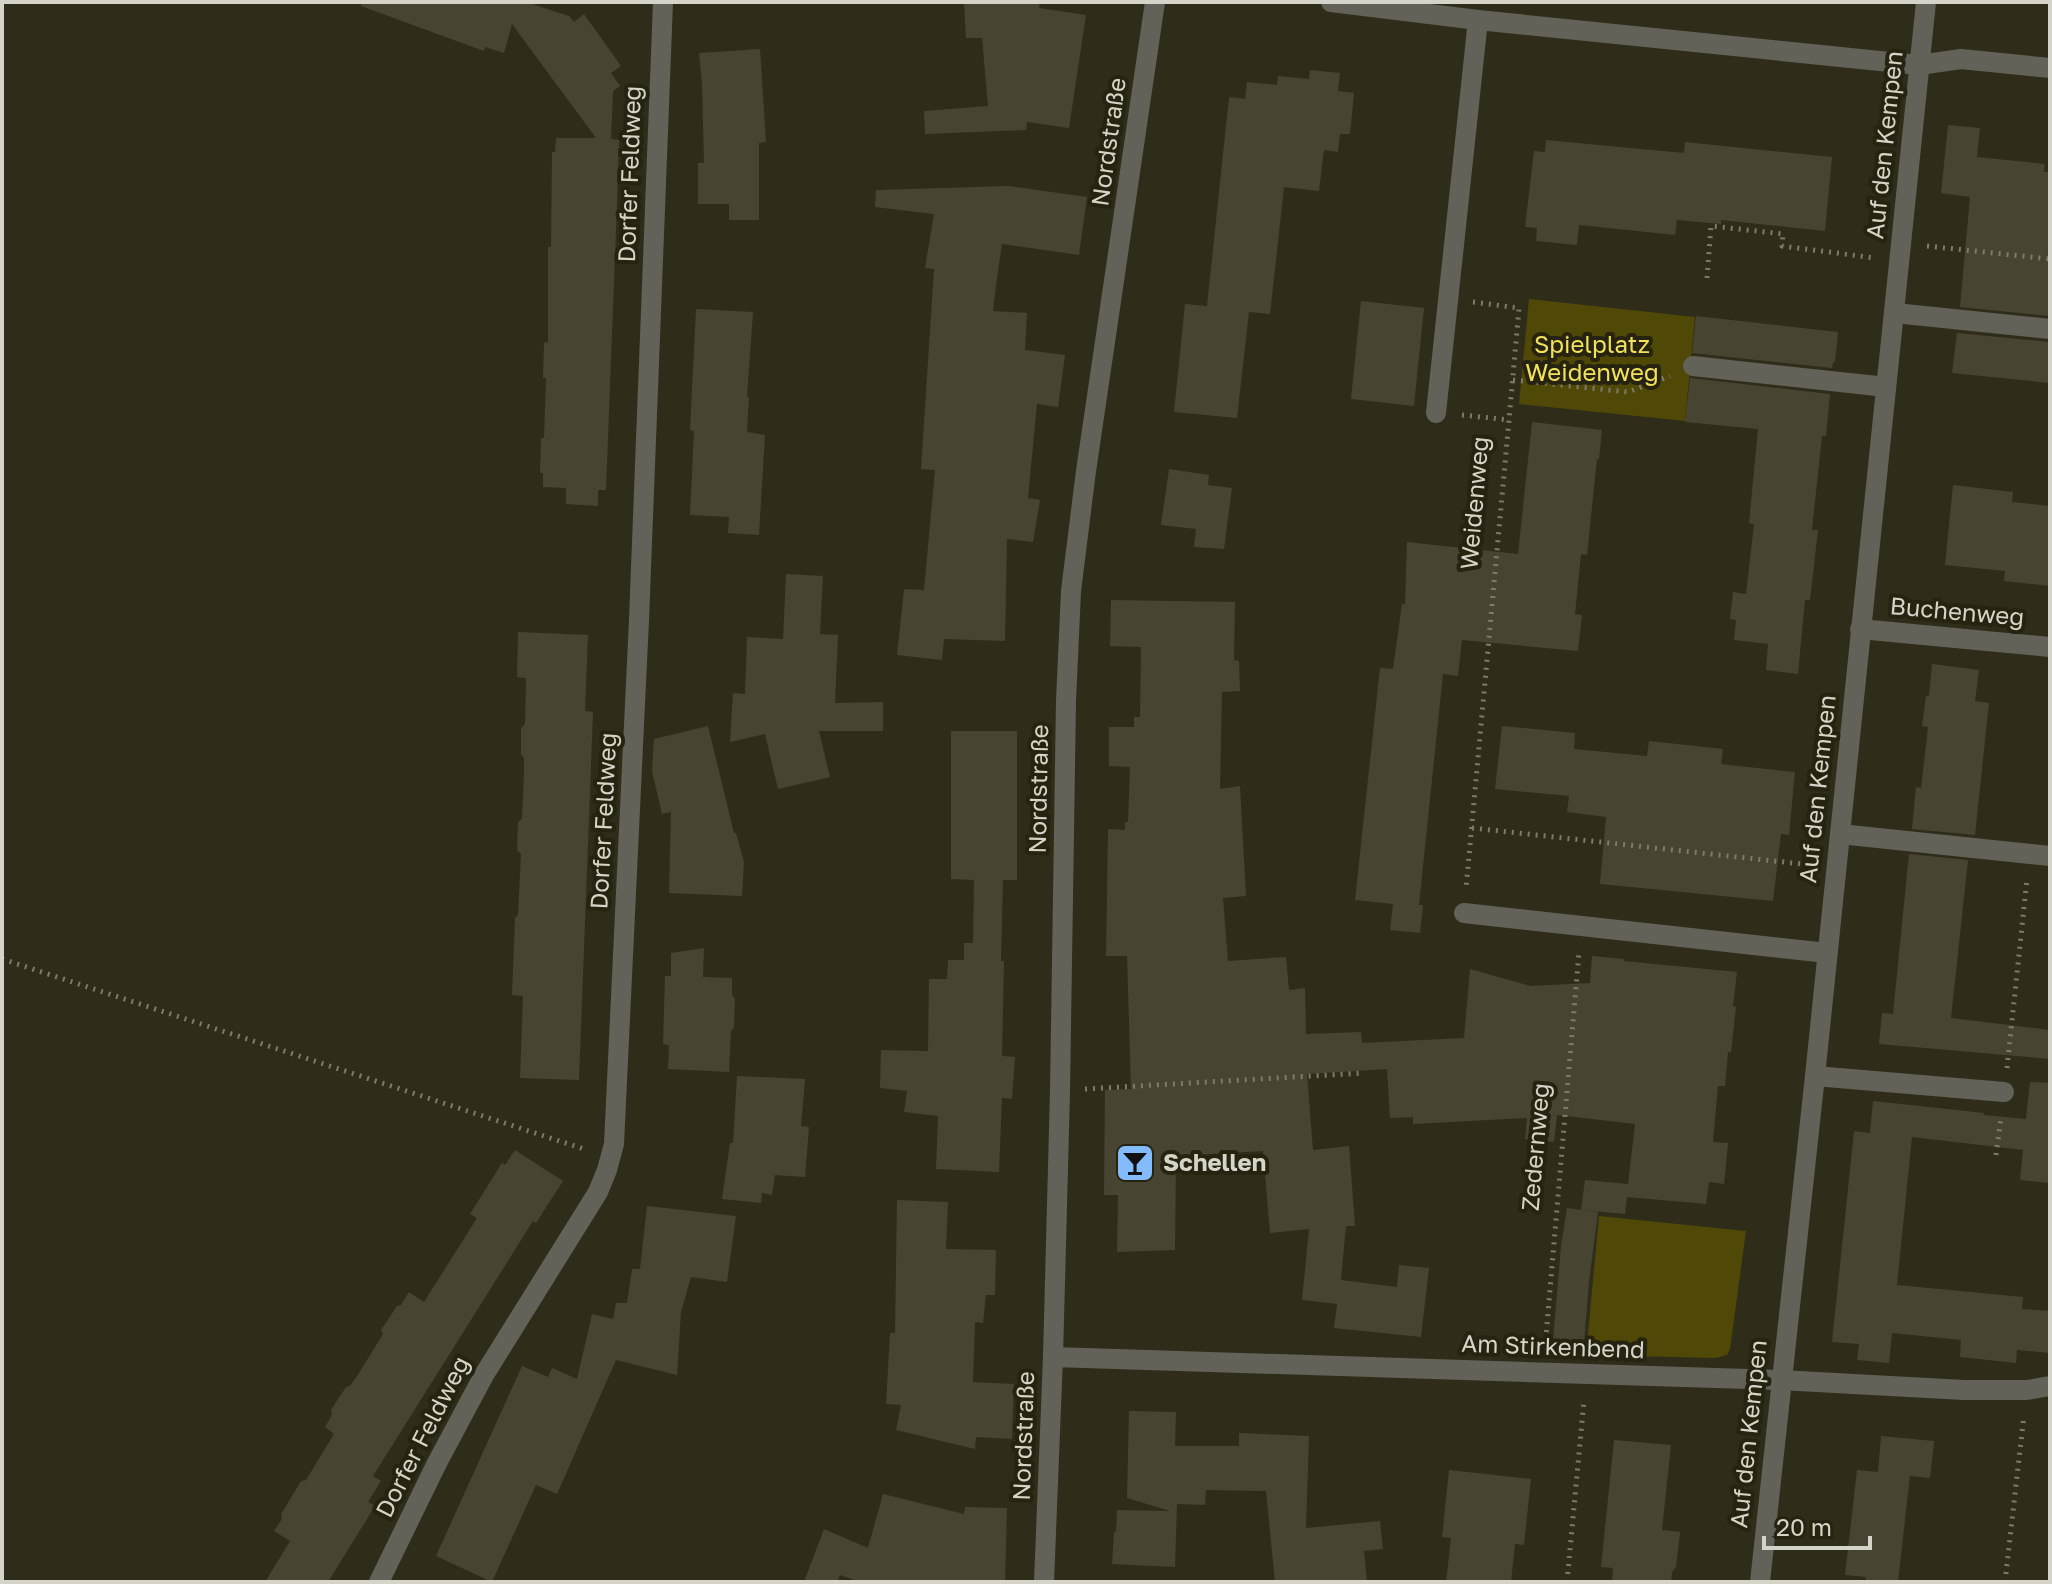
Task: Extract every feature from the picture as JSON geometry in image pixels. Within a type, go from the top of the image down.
[{"type":"street","name":"Dorfer Feldweg","points":[[379,1582],[466,1406],[598,1192],[611,1158],[616,1123],[637,665],[663,2]]},
{"type":"street","name":"Nordstraße","points":[[1044,1582],[1053,1357],[1071,591],[1155,2]]},
{"type":"street","points":[[1331,2],[1919,65],[1961,59],[2050,68]]},
{"type":"street","name":"Auf den Kempen","points":[[1760,1582],[1926,2]]},
{"type":"street","points":[[1436,413],[1478,20]]},
{"type":"street","points":[[1895,313],[2050,329]]},
{"type":"street","points":[[1693,366],[1886,387]]},
{"type":"street","name":"Buchenweg","points":[[1860,629],[2050,647]]},
{"type":"street","points":[[1840,834],[2040,855]]},
{"type":"street","points":[[1464,913],[1827,953]]},
{"type":"street","points":[[1815,1076],[2004,1092]]},
{"type":"street","name":"Am Stirkenbend","points":[[1053,1357],[1780,1380],[1964,1390],[2027,1390],[2050,1386]]},
{"type":"path","points":[[1707,278],[1711,226],[1783,234],[1782,246],[2050,259]]},
{"type":"path","points":[[1448,298],[1519,308],[1509,420]]},
{"type":"path","points":[[1513,380],[1628,392],[1693,366]]},
{"type":"path","name":"Weidenweg","points":[[1436,413],[1509,420],[1464,913]]},
{"type":"path","points":[[1472,828],[1836,868]]},
{"type":"path","points":[[1996,1155],[2040,855]]},
{"type":"path","name":"Zedernweg","points":[[1543,1373],[1581,926]]},
{"type":"path","points":[[2,959],[611,1158]]},
{"type":"path","points":[[1060,1091],[1364,1073]]},
{"type":"path","points":[[1567,1582],[1586,1375]]},
{"type":"path","points":[[2005,1582],[2027,1390]]},
{"type":"green space","name":"Spielplatz Weidenweg","points":[[1529,299],[1695,317],[1685,421],[1519,404]]},
{"type":"green space","points":[[1599,1216],[1746,1231],[1727,1355],[1716,1358],[1586,1355]]},
{"type":"building","points":[[362,2],[526,2],[569,16],[574,22],[584,14],[621,66],[611,73],[620,86],[613,91],[611,139],[619,140],[606,490],[598,490],[598,506],[566,504],[566,488],[543,487],[543,473],[540,473],[546,378],[543,378],[544,343],[548,342],[552,152],[555,152],[556,138],[596,138],[512,24],[504,53],[485,47],[484,51],[361,6]]},
{"type":"building","points":[[964,2],[1040,2],[1039,8],[1086,15],[1069,128],[1027,122],[1026,130],[925,134],[924,111],[988,106],[982,38],[966,38]]},
{"type":"building","points":[[760,49],[766,142],[759,143],[759,220],[729,220],[729,204],[698,204],[698,163],[704,163],[699,53]]},
{"type":"building","points":[[1310,70],[1340,73],[1338,91],[1354,93],[1350,134],[1340,134],[1338,152],[1324,150],[1319,191],[1284,187],[1270,314],[1249,312],[1237,418],[1174,412],[1185,304],[1207,306],[1229,97],[1245,99],[1247,82],[1277,85],[1278,76],[1309,79]]},
{"type":"building","points":[[1948,125],[1980,128],[1977,157],[2045,164],[2044,172],[2050,172],[2050,316],[1960,307],[1970,197],[1941,193]]},
{"type":"building","points":[[1546,140],[1684,153],[1685,142],[1832,157],[1825,231],[1721,220],[1721,224],[1677,220],[1675,235],[1579,225],[1577,245],[1536,241],[1537,228],[1525,227],[1534,151],[1545,152]]},
{"type":"building","points":[[1009,186],[1087,197],[1079,255],[1002,244],[993,311],[1027,313],[1025,350],[1065,355],[1058,407],[1037,404],[1028,498],[1040,500],[1033,542],[1007,539],[1005,641],[944,639],[942,660],[897,655],[904,589],[924,590],[935,470],[921,469],[934,269],[925,268],[934,214],[875,207],[876,190]]},
{"type":"building","points":[[1361,301],[1424,308],[1414,406],[1351,399]]},
{"type":"building","points":[[696,309],[753,312],[747,432],[765,435],[759,535],[728,533],[729,517],[690,515],[694,431],[690,430]]},
{"type":"building","points":[[1696,316],[1838,332],[1835,362],[1832,368],[1692,353]]},
{"type":"building","points":[[1957,333],[2050,342],[2050,383],[1952,373]]},
{"type":"building","points":[[1690,378],[1830,394],[1826,436],[1822,436],[1812,530],[1818,530],[1810,600],[1805,600],[1798,674],[1766,670],[1768,644],[1734,640],[1736,620],[1730,619],[1733,592],[1746,594],[1754,524],[1749,523],[1758,429],[1685,422]]},
{"type":"building","points":[[1532,422],[1602,430],[1587,555],[1581,554],[1575,614],[1582,615],[1578,651],[1462,640],[1458,676],[1443,674],[1419,905],[1423,905],[1420,933],[1390,930],[1393,904],[1355,900],[1380,668],[1393,669],[1402,604],[1405,604],[1407,542],[1518,554]]},
{"type":"building","points":[[1169,469],[1209,475],[1208,485],[1232,488],[1224,549],[1194,547],[1196,529],[1161,525]]},
{"type":"building","points":[[1953,485],[2013,492],[2012,502],[2050,506],[2050,586],[2004,581],[2005,571],[1945,565]]},
{"type":"building","points":[[786,574],[823,576],[820,634],[838,635],[835,703],[883,702],[883,731],[819,731],[830,777],[778,789],[765,734],[730,742],[733,693],[745,694],[747,637],[783,639]]},
{"type":"building","points":[[1111,600],[1235,602],[1234,660],[1239,661],[1240,691],[1222,692],[1220,789],[1240,786],[1246,896],[1223,898],[1228,961],[1286,957],[1289,990],[1305,988],[1306,1034],[1361,1032],[1362,1043],[1464,1038],[1470,969],[1530,986],[1590,983],[1592,956],[1737,972],[1731,1052],[1728,1052],[1725,1086],[1718,1086],[1713,1142],[1728,1143],[1724,1184],[1709,1182],[1706,1204],[1627,1197],[1625,1214],[1581,1210],[1585,1180],[1628,1184],[1635,1124],[1557,1115],[1554,1142],[1525,1139],[1527,1118],[1413,1124],[1413,1117],[1390,1118],[1387,1069],[1307,1074],[1313,1150],[1349,1146],[1355,1226],[1346,1226],[1341,1280],[1397,1287],[1399,1265],[1429,1268],[1421,1337],[1334,1328],[1337,1304],[1302,1300],[1309,1229],[1270,1233],[1263,1151],[1176,1156],[1175,1250],[1117,1252],[1118,1195],[1104,1195],[1105,1090],[1131,1089],[1127,956],[1106,956],[1108,829],[1125,830],[1125,822],[1128,822],[1130,767],[1109,766],[1109,727],[1134,727],[1134,717],[1140,717],[1141,647],[1110,646]]},
{"type":"building","points":[[518,632],[588,635],[585,711],[593,712],[579,1080],[520,1078],[523,996],[512,995],[521,854],[517,850],[518,822],[522,819],[524,773],[521,728],[525,724],[526,678],[517,677]]},
{"type":"building","points":[[1932,664],[1979,670],[1975,701],[1989,703],[1975,835],[1912,829],[1916,787],[1921,788],[1928,727],[1922,726]]},
{"type":"building","points":[[708,726],[744,862],[742,896],[669,893],[671,812],[662,814],[652,771],[654,739]]},
{"type":"building","points":[[1502,726],[1575,733],[1574,749],[1647,756],[1649,741],[1723,749],[1721,764],[1795,772],[1789,835],[1781,834],[1773,901],[1600,884],[1606,817],[1567,812],[1569,796],[1495,789]]},
{"type":"building","points":[[951,731],[1017,731],[1017,880],[1003,880],[1001,961],[1004,961],[1002,1056],[1015,1057],[1012,1099],[1002,1098],[999,1172],[936,1169],[938,1116],[904,1112],[907,1091],[880,1088],[881,1050],[928,1051],[929,979],[947,979],[948,960],[964,960],[964,943],[973,943],[974,880],[951,879]]},
{"type":"building","points":[[1909,854],[1968,860],[1951,1018],[2050,1030],[2050,1059],[1879,1044],[1882,1013],[1893,1014]]},
{"type":"building","points":[[704,948],[703,977],[732,978],[732,995],[735,999],[729,1072],[668,1069],[669,1045],[663,1044],[665,976],[671,976],[671,953]]},
{"type":"building","points":[[737,1076],[805,1079],[801,1126],[809,1127],[805,1177],[775,1175],[772,1195],[762,1193],[761,1203],[722,1199],[730,1143],[733,1143]]},
{"type":"building","points":[[2030,1082],[2050,1083],[2050,1183],[2020,1180],[2023,1150],[1912,1137],[1897,1285],[2023,1297],[2022,1309],[2050,1311],[2050,1353],[2017,1350],[2016,1363],[1960,1357],[1961,1340],[1892,1333],[1889,1363],[1857,1360],[1859,1344],[1832,1342],[1854,1131],[1870,1133],[1873,1101],[2026,1119]]},
{"type":"building","points":[[515,1150],[563,1181],[536,1223],[533,1221],[373,1476],[381,1481],[368,1502],[375,1506],[328,1582],[265,1582],[290,1541],[274,1531],[282,1519],[281,1514],[334,1434],[325,1427],[332,1415],[331,1410],[359,1373],[383,1334],[381,1330],[409,1292],[424,1302],[477,1218],[470,1214],[502,1163],[505,1165]]},
{"type":"building","points":[[897,1200],[948,1202],[946,1249],[996,1250],[995,1295],[986,1295],[983,1323],[975,1322],[973,1382],[1014,1384],[1012,1439],[976,1437],[975,1449],[896,1430],[901,1405],[886,1404],[890,1333],[895,1333]]},
{"type":"building","points":[[647,1206],[736,1216],[727,1282],[691,1277],[681,1312],[677,1375],[616,1360],[557,1494],[536,1485],[492,1582],[436,1556],[522,1366],[548,1377],[552,1368],[577,1379],[592,1314],[613,1319],[616,1303],[627,1303],[632,1269],[640,1269]]},
{"type":"building","points":[[1567,1208],[1598,1212],[1583,1355],[1552,1352]]},
{"type":"building","points":[[1129,1411],[1176,1412],[1175,1446],[1239,1446],[1239,1433],[1309,1436],[1306,1528],[1380,1521],[1383,1549],[1364,1551],[1367,1582],[1275,1582],[1266,1491],[1206,1490],[1205,1505],[1177,1504],[1175,1567],[1112,1564],[1117,1510],[1170,1511],[1127,1498]]},
{"type":"building","points":[[1881,1436],[1934,1441],[1930,1478],[1910,1476],[1898,1582],[1866,1582],[1866,1577],[1845,1575],[1857,1470],[1878,1472]]},
{"type":"building","points":[[1614,1440],[1671,1445],[1662,1530],[1680,1532],[1671,1582],[1612,1582],[1613,1568],[1601,1567]]},
{"type":"building","points":[[1449,1470],[1531,1479],[1524,1545],[1515,1544],[1511,1582],[1446,1582],[1451,1538],[1442,1537]]},
{"type":"building","points":[[883,1494],[964,1514],[965,1507],[1007,1508],[1005,1582],[860,1582],[840,1575],[837,1582],[804,1582],[824,1529],[868,1548]]},
{"type":"place","name":"Schellen","points":[[1135,1163]]}]
